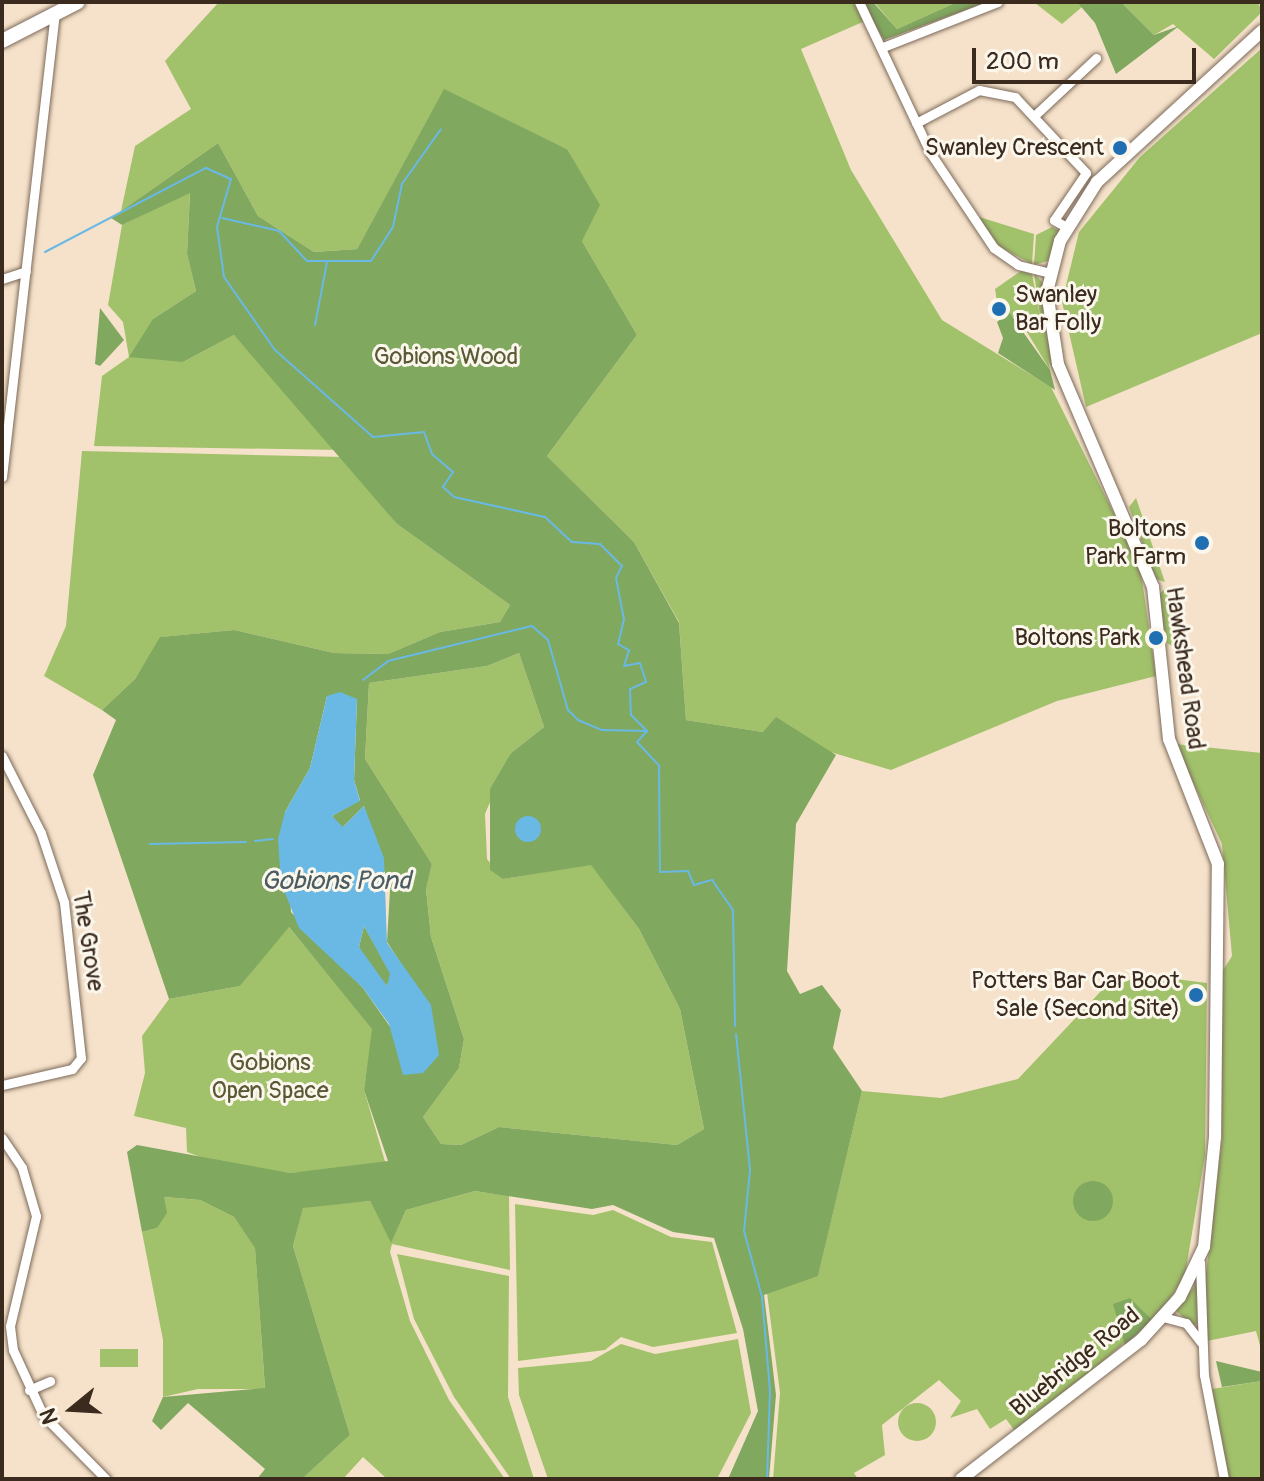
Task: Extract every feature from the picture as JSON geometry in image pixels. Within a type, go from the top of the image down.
[{"type":"main road","points":[[2,41],[54,19],[78,2]]},
{"type":"street","points":[[859,2],[883,47],[916,123],[994,248],[1018,265],[1051,273]]},
{"type":"street","points":[[883,47],[998,2]]},
{"type":"street","points":[[2,477],[54,19]]},
{"type":"street","name":"Hawkshead Road","points":[[1200,1262],[1215,1137],[1218,864],[1169,739],[1158,608],[1142,551],[1058,364],[1048,313],[1051,273],[1066,227],[1118,160],[1262,31]]},
{"type":"street","points":[[1034,116],[1096,58]]},
{"type":"street","points":[[916,123],[986,88],[1011,94],[1088,177],[1046,229]]},
{"type":"street","points":[[1054,220],[1066,227]]},
{"type":"street","points":[[2,279],[26,271]]},
{"type":"street","name":"The Grove","points":[[2,756],[41,833],[64,902],[81,1058],[72,1069],[2,1085]]},
{"type":"street","points":[[2,1138],[22,1168],[36,1216],[10,1326],[29,1390],[53,1427],[106,1479]]},
{"type":"street","points":[[1200,1262],[1201,1342],[1224,1479]]},
{"type":"street","name":"Bluebridge Road","points":[[961,1479],[1163,1317],[1200,1262]]},
{"type":"street","points":[[1163,1317],[1186,1323],[1201,1342]]},
{"type":"street","points":[[29,1390],[50,1381]]},
{"type":"green space","points":[[219,2],[854,2],[865,21],[801,49],[851,170],[942,320],[1051,387],[1140,566],[1156,676],[1057,701],[891,770],[763,732],[686,720],[679,622],[634,542],[547,456],[637,335],[582,241],[567,149],[444,90],[357,249],[314,252],[258,216],[218,143],[121,211],[135,146],[191,109],[165,61]]},
{"type":"green space","points":[[861,2],[873,2],[897,29],[957,2],[987,2],[884,40]]},
{"type":"green space","points":[[874,2],[957,2],[897,29]]},
{"type":"green space","points":[[1077,2],[1082,7],[1062,24],[1035,3]]},
{"type":"green space","points":[[1077,2],[1121,2],[1154,35],[1179,26],[1116,74],[1095,23]]},
{"type":"green space","points":[[1121,2],[1258,2],[1262,12],[1214,59],[1173,24],[1154,35]]},
{"type":"green space","points":[[1262,48],[1262,333],[1086,407],[1062,302],[1079,232],[1140,157]]},
{"type":"green space","name":"Gobions Wood","points":[[444,89],[567,149],[600,205],[582,241],[637,335],[547,456],[634,542],[679,623],[686,720],[763,732],[776,717],[836,755],[796,824],[787,971],[800,994],[822,985],[841,1010],[833,1048],[862,1091],[818,1276],[764,1295],[776,1395],[769,1479],[728,1479],[758,1411],[743,1329],[714,1238],[673,1232],[613,1205],[592,1209],[475,1191],[406,1210],[391,1243],[370,1201],[303,1208],[293,1246],[350,1435],[302,1479],[257,1479],[265,1469],[188,1403],[161,1430],[152,1421],[163,1397],[265,1388],[255,1248],[234,1217],[200,1200],[164,1197],[167,1213],[157,1228],[142,1232],[127,1152],[137,1145],[290,1173],[388,1161],[364,1090],[372,1029],[289,927],[240,986],[169,999],[93,775],[116,720],[102,710],[135,679],[160,637],[234,630],[334,653],[388,654],[440,632],[500,622],[510,605],[397,524],[234,335],[183,362],[129,357],[153,319],[196,291],[187,254],[190,193],[122,225],[111,218],[218,143],[258,216],[314,252],[357,249]],"holes":[[[519,653],[544,727],[511,753],[490,789],[490,870],[503,879],[591,865],[639,929],[680,1009],[704,1129],[677,1145],[499,1127],[461,1145],[441,1144],[423,1117],[459,1068],[464,1039],[431,937],[426,889],[432,864],[365,759],[369,683],[487,666]],[[327,696],[357,700],[354,780],[360,800],[332,816],[342,828],[364,806],[390,890],[387,942],[413,982],[391,1028],[363,988],[291,912],[285,812],[310,768]]]},
{"type":"green space","points":[[190,192],[187,254],[196,291],[153,319],[183,362],[234,335],[340,450],[94,446],[102,376],[129,357],[123,322],[108,305],[122,225]]},
{"type":"green space","points":[[976,216],[1034,234],[1032,264],[1000,247]]},
{"type":"green space","points":[[1052,227],[1059,231],[1048,261],[1034,265],[1036,235]]},
{"type":"green space","points":[[1021,271],[1032,274],[1050,370],[1019,319],[1001,313],[997,302],[995,289]]},
{"type":"green space","points":[[1034,273],[1043,283],[1047,337],[1065,396],[1045,354]]},
{"type":"green space","points":[[100,308],[124,340],[100,366],[95,364]]},
{"type":"green space","points":[[1009,312],[1050,370],[1055,390],[998,353],[1003,338],[997,322]]},
{"type":"green space","points":[[82,451],[345,457],[397,524],[510,605],[500,622],[440,632],[388,654],[334,653],[234,630],[161,637],[135,679],[102,710],[44,676],[66,626]]},
{"type":"green space","points":[[1136,498],[1165,582],[1156,579],[1129,507]]},
{"type":"green space","points":[[1167,587],[1174,647],[1165,642],[1159,594]]},
{"type":"green space","points":[[519,653],[544,727],[511,753],[485,814],[487,859],[503,879],[591,864],[639,929],[680,1009],[704,1129],[677,1145],[499,1127],[461,1145],[441,1144],[423,1117],[459,1068],[464,1039],[431,937],[426,888],[432,864],[365,759],[369,683],[487,666]]},
{"type":"green space","points":[[1175,744],[1262,753],[1262,1353],[1256,1331],[1207,1341],[1204,1291],[1222,1138],[1222,972],[1232,956],[1222,844]]},
{"type":"green space","name":"Gobions Open Space","points":[[288,926],[373,1029],[364,1090],[386,1165],[290,1173],[228,1167],[187,1152],[186,1128],[134,1116],[145,1073],[142,1036],[169,999],[240,986]]},
{"type":"green space","points":[[364,926],[391,974],[387,986],[378,983],[359,947]]},
{"type":"green space","points":[[1144,975],[1207,983],[1205,1155],[1185,1275],[1163,1310],[1017,1434],[1006,1419],[990,1429],[977,1409],[950,1418],[961,1401],[939,1380],[882,1425],[885,1455],[854,1473],[858,1479],[773,1479],[780,1393],[767,1293],[818,1275],[862,1091],[941,1098],[1018,1079],[1102,990]]},
{"type":"green space","points":[[1093,1181],[1107,1187],[1113,1201],[1107,1215],[1093,1221],[1079,1215],[1073,1201],[1079,1187]]},
{"type":"green space","points":[[475,1191],[509,1196],[510,1270],[392,1244],[390,1252],[410,1321],[449,1400],[505,1479],[387,1479],[363,1457],[343,1479],[302,1479],[350,1435],[293,1246],[303,1207],[370,1201],[391,1242],[406,1210]]},
{"type":"green space","points":[[163,1197],[200,1200],[234,1217],[255,1247],[265,1389],[198,1389],[163,1397],[163,1340],[142,1232],[157,1228]]},
{"type":"green space","points":[[515,1204],[593,1215],[613,1210],[671,1237],[712,1242],[737,1333],[653,1347],[621,1337],[605,1350],[518,1361]]},
{"type":"green space","points":[[397,1254],[509,1276],[508,1397],[534,1479],[511,1479],[454,1397],[414,1319]]},
{"type":"green space","points":[[1198,1282],[1197,1324],[1193,1326],[1175,1310]]},
{"type":"green space","points":[[1130,1298],[1152,1320],[1125,1345],[1113,1304]]},
{"type":"green space","points":[[738,1339],[751,1413],[717,1479],[548,1479],[519,1395],[518,1368],[591,1361],[621,1344],[655,1354]]},
{"type":"green space","points":[[100,1349],[138,1349],[138,1367],[100,1367]]},
{"type":"green space","points":[[1216,1361],[1262,1372],[1262,1381],[1222,1387]]},
{"type":"green space","points":[[1262,1381],[1262,1479],[1229,1479],[1212,1389]]},
{"type":"green space","points":[[917,1403],[930,1409],[936,1422],[930,1435],[917,1441],[904,1435],[898,1422],[904,1409]]},
{"type":"water","name":"Gobions Pond","points":[[340,692],[357,699],[354,780],[360,801],[332,816],[343,827],[364,806],[384,858],[387,943],[431,1005],[439,1055],[423,1073],[403,1075],[389,1024],[363,988],[299,928],[281,883],[278,839],[285,812],[310,768],[327,696]],"holes":[[[364,926],[390,974],[387,986],[359,947]]]},
{"type":"water","points":[[528,816],[537,820],[541,829],[537,838],[528,842],[519,838],[515,829],[519,820]]},
{"type":"waterway","points":[[222,218],[279,231],[307,261],[371,261],[393,227],[402,184],[441,129]]},
{"type":"waterway","points":[[45,252],[206,168],[231,179],[217,227],[224,277],[275,350],[373,437],[424,432],[432,454],[453,472],[443,487],[454,497],[545,517],[572,542],[600,544],[622,566],[616,578],[624,619],[618,644],[629,650],[624,666],[640,663],[646,682],[630,689],[631,715],[647,731],[637,742],[659,766],[660,872],[688,871],[694,885],[712,880],[733,910],[735,1026]]},
{"type":"waterway","points":[[315,325],[327,262]]},
{"type":"waterway","points":[[363,680],[388,661],[532,626],[548,640],[568,710],[578,720],[602,730],[646,731]]},
{"type":"waterway","points":[[255,841],[273,839]]},
{"type":"waterway","points":[[150,844],[246,842]]},
{"type":"waterway","points":[[736,1034],[750,1170],[744,1231],[762,1297],[770,1390],[767,1479]]},
{"type":"place","name":"Swanley Crescent","points":[[1120,148]]},
{"type":"place","name":"Swanley Bar Folly","points":[[999,309]]},
{"type":"place","name":"Boltons Park Farm","points":[[1202,543]]},
{"type":"place","name":"Boltons Park","points":[[1156,638]]},
{"type":"place","name":"Potters Bar Car Boot Sale (Second Site)","points":[[1196,995]]}]
